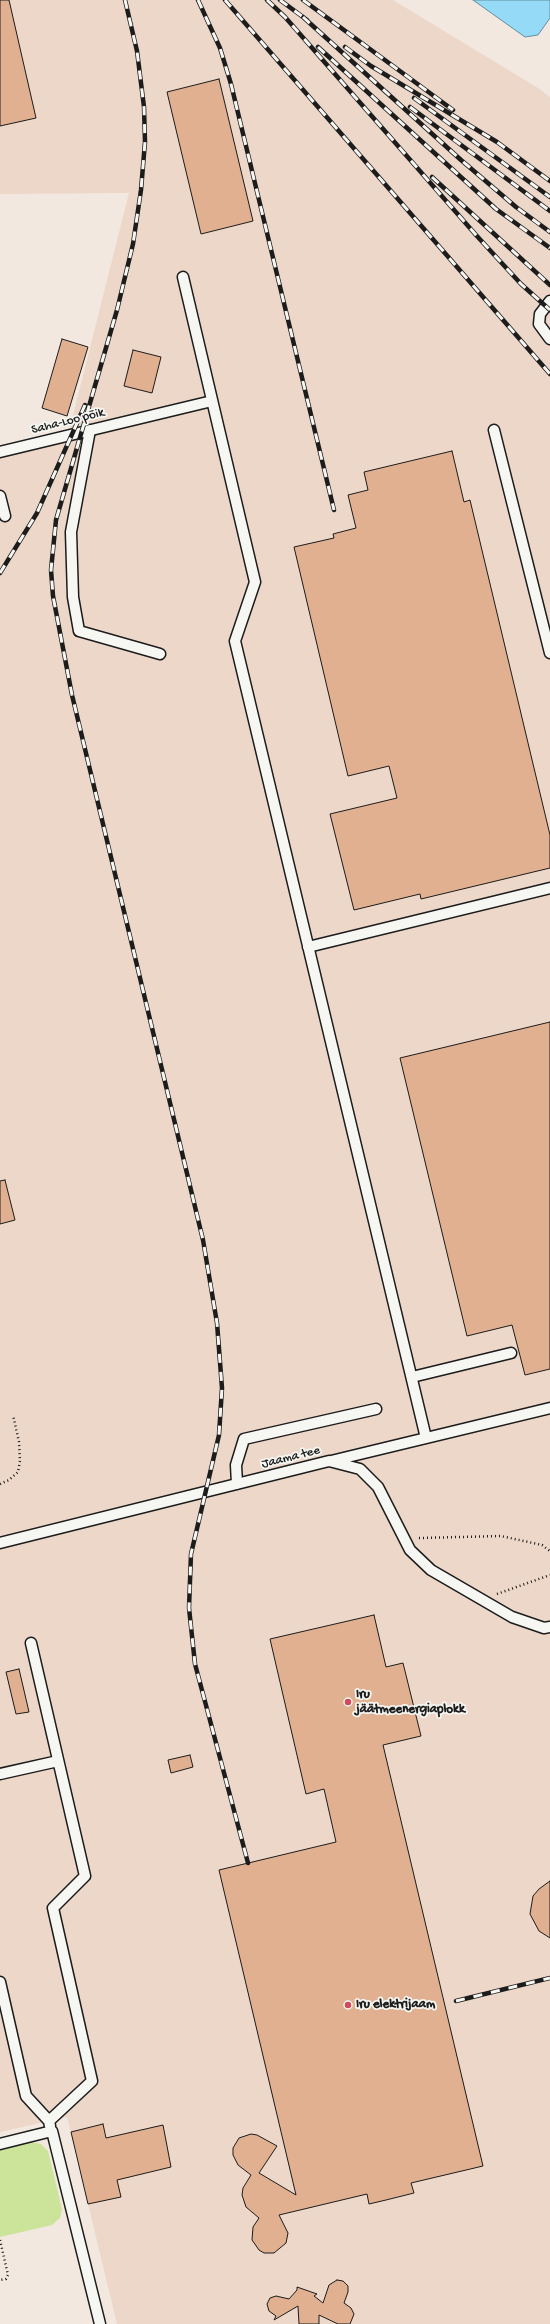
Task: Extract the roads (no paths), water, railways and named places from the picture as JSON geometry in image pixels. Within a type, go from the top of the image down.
[{"type":"lane","points":[[183,277],[255,582],[235,641],[426,1438]]},
{"type":"lane","points":[[550,301],[540,314],[539,324],[550,339]]},
{"type":"lane","name":"Saha-Loo põik","points":[[0,452],[212,401]]},
{"type":"lane","points":[[90,430],[71,532],[73,597],[79,631],[160,654]]},
{"type":"lane","points":[[494,430],[550,653]]},
{"type":"lane","points":[[0,496],[5,516]]},
{"type":"lane","points":[[308,947],[550,888]]},
{"type":"lane","points":[[412,1377],[511,1353]]},
{"type":"lane","points":[[329,1462],[550,1408]]},
{"type":"lane","points":[[238,1484],[236,1465],[244,1439],[376,1409]]},
{"type":"lane","name":"Jaama tee","points":[[0,1543],[329,1462],[360,1469],[378,1487],[410,1550],[431,1570],[512,1617],[544,1628],[550,1627]]},
{"type":"lane","points":[[31,1643],[85,1876],[53,1908],[92,2081],[49,2121]]},
{"type":"lane","points":[[0,1774],[58,1761]]},
{"type":"lane","points":[[0,1982],[26,2096],[49,2121],[100,2324]]},
{"type":"lane","points":[[0,2144],[52,2132]]},
{"type":"water","points":[[473,0],[550,0],[550,18],[538,35],[525,37]]},
{"type":"railway","points":[[125,0],[137,51],[144,107],[145,142],[141,190],[133,244],[117,310],[56,520],[51,570],[53,596],[72,695],[203,1240],[217,1323],[222,1388],[219,1435],[191,1554],[189,1608],[195,1664],[248,1863]]},
{"type":"railway","points":[[198,0],[220,48],[231,84],[334,510]]},
{"type":"railway","points":[[225,0],[550,374]]},
{"type":"railway","points":[[267,0],[285,17],[476,235],[521,284],[550,310]]},
{"type":"railway","points":[[280,0],[307,20]]},
{"type":"railway","points":[[303,0],[453,110]]},
{"type":"railway","points":[[303,17],[461,160],[516,207],[550,232]]},
{"type":"railway","points":[[318,47],[496,209],[550,248]]},
{"type":"railway","points":[[345,47],[371,66],[497,142],[550,181]]},
{"type":"railway","points":[[414,98],[550,197]]},
{"type":"railway","points":[[410,107],[550,211]]},
{"type":"railway","points":[[432,177],[550,285]]},
{"type":"railway","points":[[0,573],[37,513],[85,405]]},
{"type":"railway","points":[[456,2001],[550,1978]]},
{"type":"place","name":"Iru jäätmeenergiaplokk","points":[[348,1702]]},
{"type":"place","name":"Iru elektrijaam","points":[[348,2005]]}]
